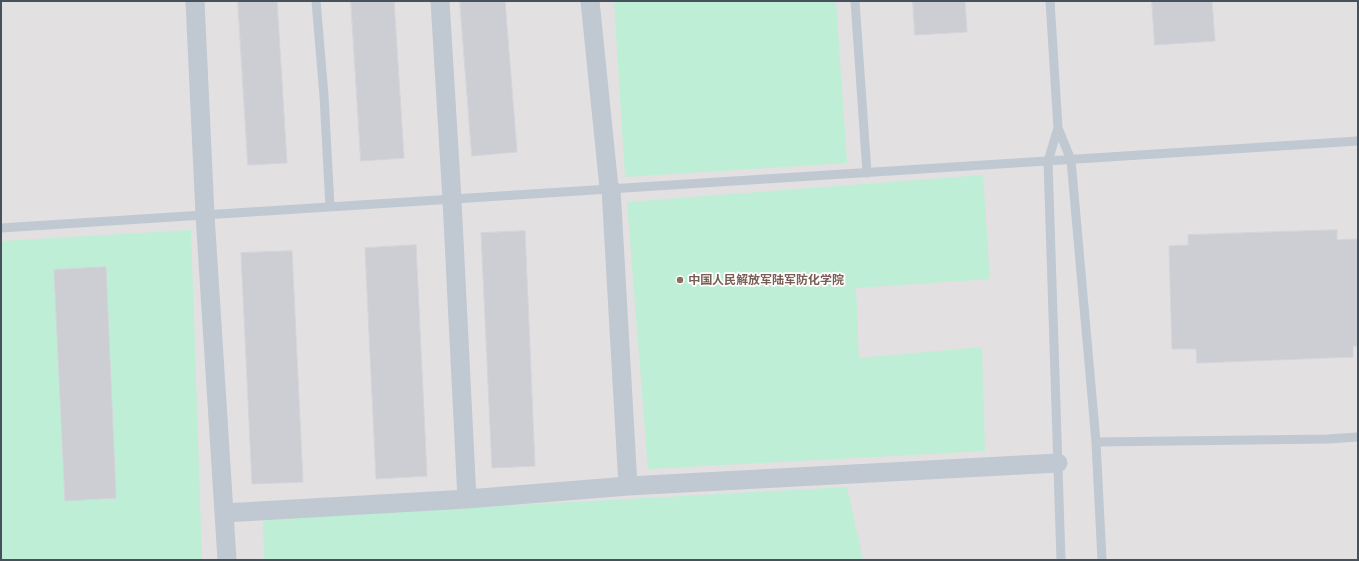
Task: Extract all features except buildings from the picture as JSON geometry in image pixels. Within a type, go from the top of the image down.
[{"type":"street","points":[[194,1],[205,215],[226,560]]},
{"type":"street","points":[[440,1],[452,200],[467,499]]},
{"type":"street","points":[[590,1],[609,188],[611,189],[628,486]]},
{"type":"street","points":[[224,513],[467,499],[628,486],[1058,463]]},
{"type":"lane","points":[[316,1],[324,96],[330,207]]},
{"type":"lane","points":[[855,1],[867,173]]},
{"type":"lane","points":[[1050,1],[1058,128],[1071,160],[1096,442],[1102,560]]},
{"type":"lane","points":[[1058,128],[1048,161],[1061,560]]},
{"type":"lane","points":[[1,228],[1358,141]]},
{"type":"lane","points":[[1096,442],[1328,439],[1358,437]]},
{"type":"shaded area","name":"中国人民解放军陆军防化学院","points":[[1,1],[1358,1],[1358,560],[1,560]]},
{"type":"green space","points":[[614,1],[836,1],[847,163],[625,177]]},
{"type":"green space","points":[[983,175],[990,279],[856,288],[859,358],[982,347],[985,451],[648,469],[627,202]]},
{"type":"green space","points":[[191,230],[202,560],[1,560],[1,241]]},
{"type":"green space","points":[[847,487],[863,560],[264,560],[263,519]]},
{"type":"place","name":"中国人民解放军陆军防化学院","points":[[680,280]]}]
